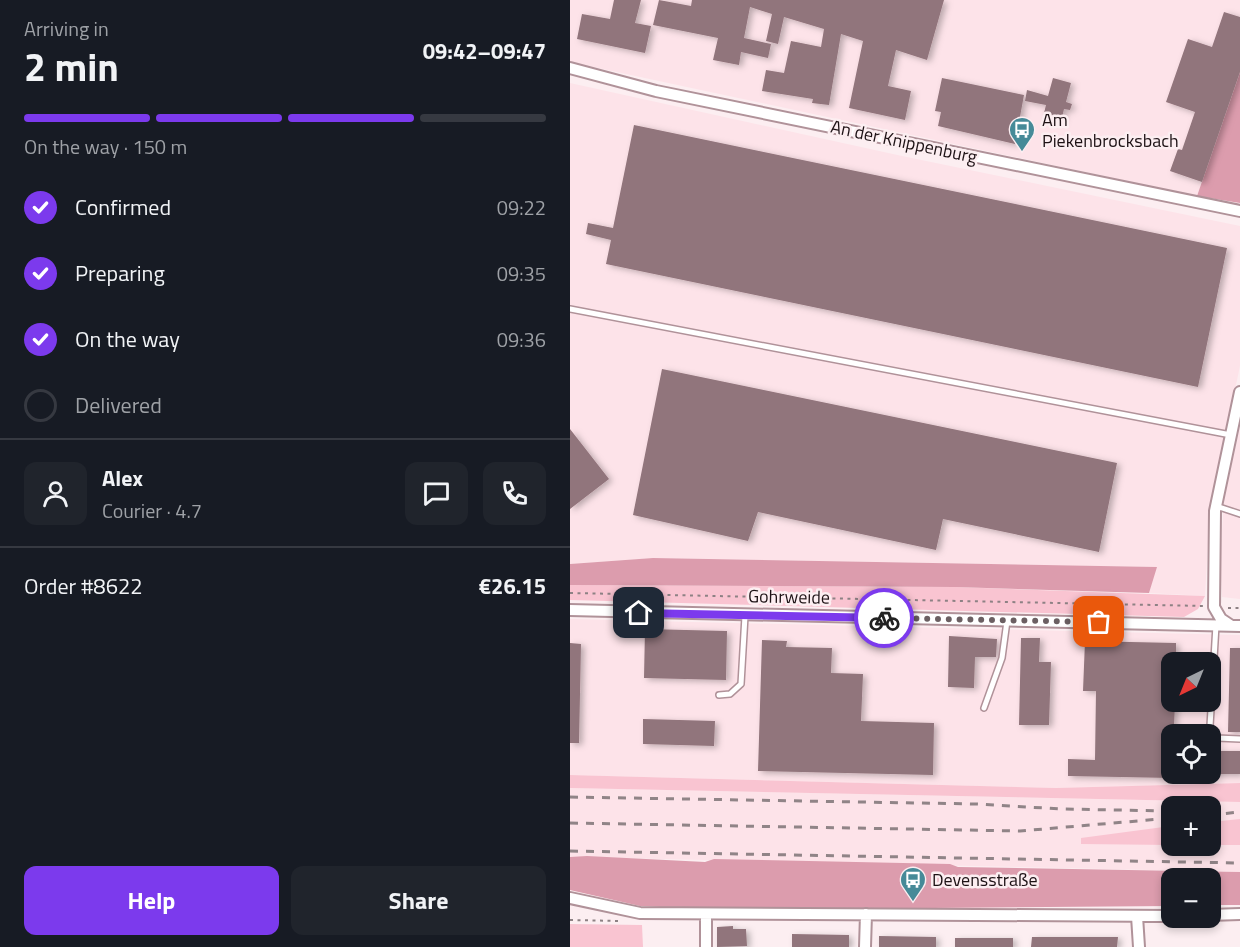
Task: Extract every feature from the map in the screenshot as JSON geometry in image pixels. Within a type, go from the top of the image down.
[{"type":"street","name":"An der Knippenburg","points":[[570,68],[656,91],[1240,211]]},
{"type":"street","points":[[1235,626],[1221,619],[1214,607],[1216,506],[1238,411],[1240,392]]},
{"type":"street","name":"Gohrweide","points":[[570,610],[1235,626]]},
{"type":"street","points":[[570,898],[640,913],[1161,915]]},
{"type":"street","points":[[706,914],[706,947]]},
{"type":"street","points":[[865,947],[866,914]]},
{"type":"street","points":[[1221,915],[1240,914]]},
{"type":"street","points":[[1137,916],[1139,947]]},
{"type":"lane","points":[[570,309],[1231,435]]},
{"type":"lane","points":[[1216,506],[1240,514]]},
{"type":"lane","points":[[719,694],[730,694],[741,684],[746,615]]},
{"type":"lane","points":[[984,708],[1002,658],[1007,621]]},
{"type":"lane","points":[[1216,625],[1210,726],[1217,738],[1240,739]]},
{"type":"path","name":"Gohrweide","points":[[570,593],[1188,604]]},
{"type":"shaded area","points":[[570,0],[1240,0],[1240,72],[1197,196],[570,62]]},
{"type":"shaded area","points":[[1240,72],[1240,203],[1197,196]]},
{"type":"shaded area","points":[[570,83],[902,156],[1240,226],[1240,366],[1210,508],[1205,596],[1149,593],[1156,567],[653,558],[570,564]]},
{"type":"shaded area","points":[[1240,426],[1240,599],[1222,597],[1220,562],[1224,499]]},
{"type":"shaded area","points":[[653,558],[1157,567],[1149,593],[955,587],[570,585],[570,564]]},
{"type":"shaded area","points":[[570,585],[955,587],[1205,596],[1198,609],[1184,617],[570,600]]},
{"type":"shaded area","points":[[570,619],[1240,635],[1240,783],[1221,784],[1221,724],[1161,724],[1161,784],[1203,784],[1056,788],[570,775]]},
{"type":"shaded area","points":[[570,775],[1056,788],[1240,783],[1240,802],[1221,802],[1221,796],[1161,796],[1161,800],[570,788]]},
{"type":"shaded area","points":[[570,788],[1161,800],[1161,856],[1221,856],[1221,802],[1240,802],[1240,872],[1221,872],[1221,868],[1161,868],[1161,870],[570,857]]},
{"type":"shaded area","points":[[1240,819],[1240,845],[1221,845],[1221,821]]},
{"type":"shaded area","points":[[1161,827],[1161,845],[1081,844],[1081,838]]},
{"type":"shaded area","points":[[570,857],[705,862],[714,859],[1161,871],[1161,906],[719,910],[640,906],[570,890]]},
{"type":"shaded area","points":[[1221,872],[1240,872],[1240,905],[1221,905]]},
{"type":"shaded area","points":[[570,924],[642,925],[643,947],[570,947]]},
{"type":"building","points":[[614,0],[641,0],[635,23],[651,26],[645,53],[577,39],[582,14],[610,19]]},
{"type":"building","points":[[659,0],[691,6],[692,0],[944,0],[927,60],[896,50],[888,86],[911,91],[905,120],[849,108],[863,41],[841,34],[829,105],[812,103],[813,99],[762,91],[766,70],[784,73],[791,41],[821,47],[824,29],[784,17],[778,44],[766,41],[772,14],[750,7],[744,38],[771,44],[768,58],[741,52],[739,65],[713,60],[718,38],[653,25]]},
{"type":"building","points":[[1224,12],[1240,17],[1240,72],[1202,182],[1170,171],[1178,149],[1182,150],[1195,112],[1166,102],[1188,39],[1212,47]]},
{"type":"building","points":[[942,78],[1024,95],[1015,144],[938,126],[941,112],[935,111]]},
{"type":"building","points":[[1053,78],[1071,83],[1066,102],[1072,104],[1070,110],[1064,109],[1061,122],[1043,117],[1046,105],[1025,101],[1027,90],[1048,96]]},
{"type":"building","points":[[634,125],[1227,248],[1198,387],[606,264],[611,240],[586,234],[588,223],[613,228]]},
{"type":"building","points":[[662,369],[1117,463],[1099,552],[943,519],[936,550],[758,512],[748,541],[633,515]]},
{"type":"building","points":[[570,429],[609,479],[570,509]]},
{"type":"building","points":[[645,629],[727,631],[726,680],[644,678]]},
{"type":"building","points":[[949,636],[997,639],[996,657],[975,657],[974,688],[948,687]]},
{"type":"building","points":[[1021,638],[1040,638],[1039,662],[1051,662],[1049,725],[1019,725]]},
{"type":"building","points":[[762,640],[787,641],[786,647],[832,648],[831,673],[863,674],[861,721],[934,723],[933,775],[758,771]]},
{"type":"building","points":[[1085,641],[1176,643],[1176,652],[1161,652],[1161,712],[1175,712],[1174,724],[1161,724],[1161,778],[1068,776],[1068,759],[1095,760],[1096,691],[1083,691]]},
{"type":"building","points":[[570,643],[581,644],[579,743],[570,743]]},
{"type":"building","points":[[1230,648],[1240,648],[1240,732],[1228,732]]},
{"type":"building","points":[[643,719],[715,721],[714,746],[643,744]]},
{"type":"building","points":[[1221,751],[1240,751],[1240,774],[1221,774]]},
{"type":"building","points":[[733,926],[733,929],[746,929],[747,946],[717,947],[717,927]]},
{"type":"building","points":[[792,934],[849,935],[849,947],[792,947]]},
{"type":"building","points":[[879,936],[936,937],[936,947],[879,947]]},
{"type":"building","points":[[1032,937],[1118,937],[1117,947],[1031,947]]},
{"type":"building","points":[[955,938],[1013,938],[1013,947],[955,947]]},
{"type":"railway","points":[[570,797],[976,804],[1061,809],[1161,811]]},
{"type":"railway","points":[[1221,814],[1240,812]]},
{"type":"railway","points":[[570,823],[1020,831],[1161,819]]},
{"type":"railway","points":[[570,851],[1240,863]]},
{"type":"way so far","points":[[884,618],[1099,622]]},
{"type":"place","name":"Am Piekenbrocksbach","points":[[1022,153]]},
{"type":"place","name":"Devensstraße","points":[[913,903]]},
{"type":"route","points":[[639,613],[884,618]]}]
